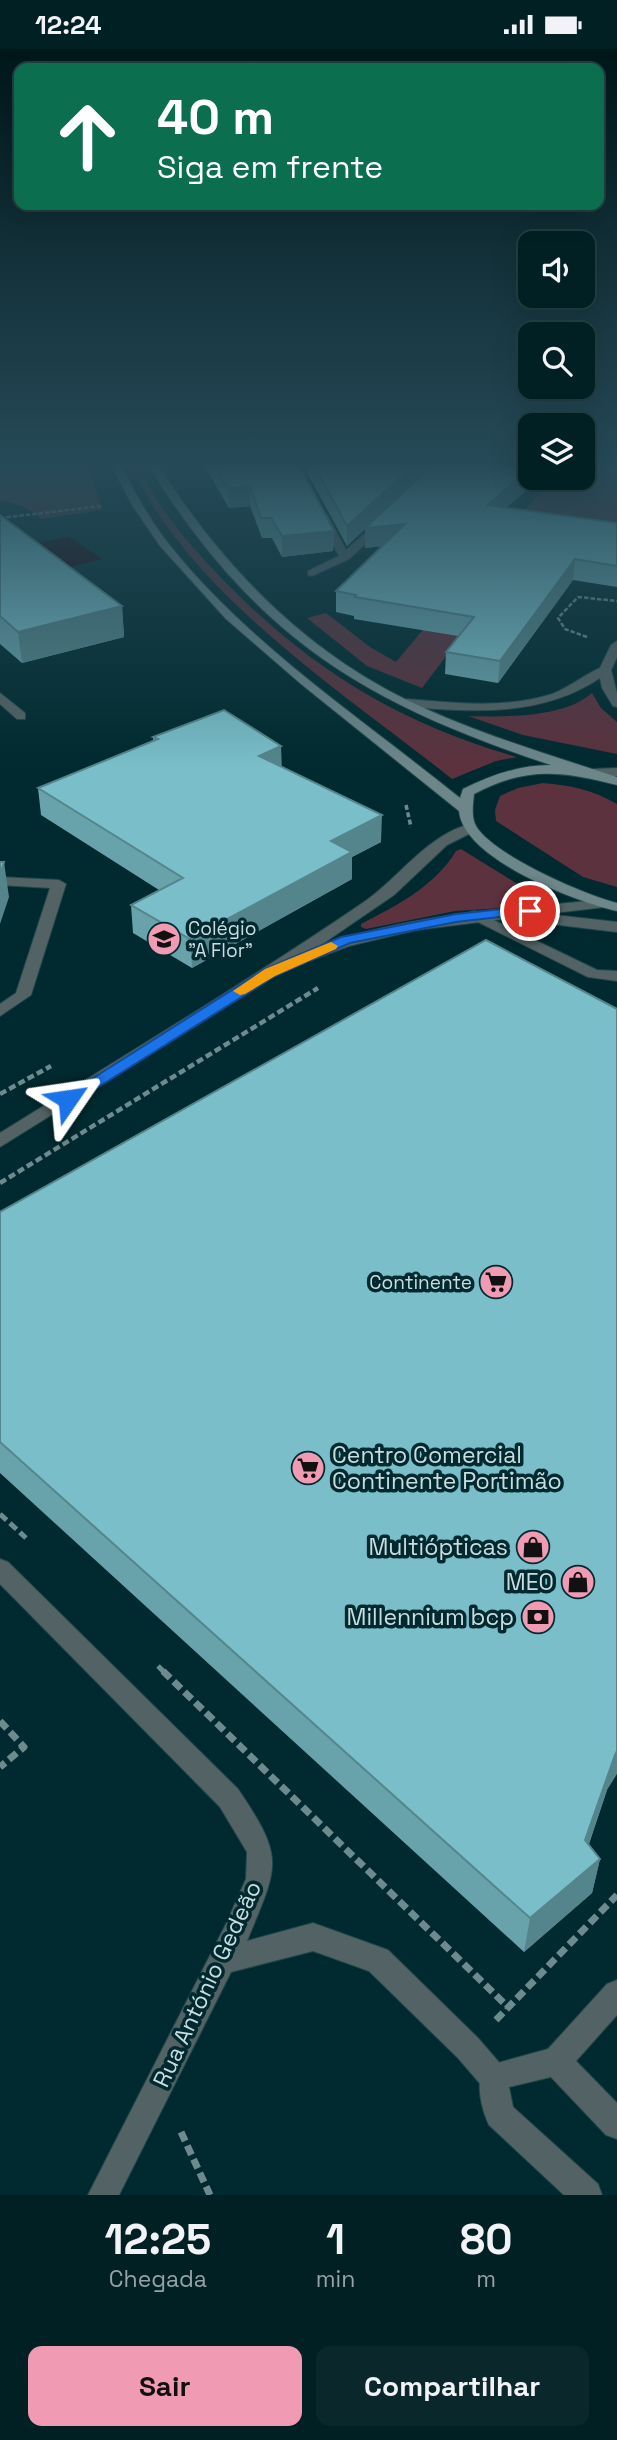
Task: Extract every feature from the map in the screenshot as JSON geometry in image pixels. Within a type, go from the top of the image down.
[{"type":"main road","points":[[184,565],[202,586],[314,688],[465,809]]},
{"type":"main road","points":[[225,565],[307,643],[349,673],[450,724],[617,781]]},
{"type":"main road","points":[[574,768],[524,770],[490,779],[468,792],[465,809],[470,828],[486,843],[540,878],[611,907]]},
{"type":"street","points":[[312,573],[329,565]]},
{"type":"street","points":[[407,703],[499,707],[537,703],[584,686],[605,670],[617,645]]},
{"type":"street","points":[[605,670],[608,688],[617,703]]},
{"type":"street","points":[[0,697],[21,716]]},
{"type":"street","points":[[593,773],[617,772]]},
{"type":"street","points":[[0,1141],[270,972],[389,892],[442,842],[470,828]]},
{"type":"street","points":[[0,881],[60,884],[23,995],[0,1011]]},
{"type":"street","points":[[270,972],[346,940],[475,915],[611,907]]},
{"type":"street","points":[[475,915],[555,919],[617,927]]},
{"type":"street","points":[[475,915],[594,974],[617,976]]},
{"type":"street","name":"Rua António Gedeão","points":[[0,1569],[229,1798],[251,1831],[260,1852],[259,1879],[222,1961],[103,2195]]},
{"type":"street","points":[[222,1961],[313,1937],[378,1960],[468,2048],[493,2077],[499,2115],[587,2195]]},
{"type":"street","points":[[493,2077],[556,2061],[617,1994]]},
{"type":"street","points":[[556,2061],[617,2124]]},
{"type":"path","points":[[589,638],[565,629],[558,618],[578,597],[617,601]]},
{"type":"path","points":[[405,800],[412,836]]},
{"type":"path","points":[[0,1183],[327,983]]},
{"type":"path","points":[[0,1094],[61,1060]]},
{"type":"path","points":[[0,1514],[30,1543]]},
{"type":"path","points":[[150,1659],[509,2007]]},
{"type":"path","points":[[0,1721],[24,1747],[0,1767]]},
{"type":"path","points":[[468,2048],[617,1895]]},
{"type":"path","points":[[159,2086],[210,2195]]},
{"type":"shaded area","points":[[57,565],[77,565],[62,569]]},
{"type":"shaded area","points":[[199,565],[209,565],[277,630],[349,683],[429,726],[517,757],[496,761],[452,779],[318,676],[230,599]]},
{"type":"shaded area","points":[[477,565],[531,565],[511,570],[422,688],[367,666],[307,618],[326,613],[370,647],[396,662]]},
{"type":"shaded area","points":[[592,693],[601,708],[617,722],[617,754],[523,735],[468,716],[516,716],[550,712],[580,701]]},
{"type":"shaded area","points":[[543,783],[581,789],[617,804],[617,887],[583,877],[496,821],[495,810],[500,796],[518,788]]},
{"type":"shaded area","points":[[461,849],[545,901],[547,905],[455,911],[366,929],[361,927],[361,924],[426,885],[456,851]]},
{"type":"building","points":[[0,565],[67,565],[122,606],[18,632],[0,616]]},
{"type":"building","points":[[363,565],[570,565],[500,661],[446,652],[474,617],[355,597],[356,595],[336,591]]},
{"type":"building","points":[[224,710],[281,746],[259,756],[382,815],[331,841],[352,852],[190,939],[131,905],[183,878],[38,788],[158,739],[153,737]]},
{"type":"building","name":"Centro Comercial Continente Portimão","points":[[486,940],[617,1009],[617,1751],[585,1840],[600,1859],[530,1918],[0,1442],[0,1212]]},
{"type":"slow traffic","points":[[240,991],[270,972],[331,946]]},
{"type":"place","name":"Colégio \"A Flor\"","points":[[164,939]]},
{"type":"place","name":"Continente","points":[[496,1282]]},
{"type":"place","name":"Centro Comercial Continente Portimão","points":[[308,1468]]},
{"type":"place","name":"Multiópticas","points":[[533,1547]]},
{"type":"place","name":"MEO","points":[[578,1582]]},
{"type":"place","name":"Millennium bcp","points":[[538,1617]]},
{"type":"route","points":[[68,1099],[270,972],[346,940],[475,915],[530,911]]}]
